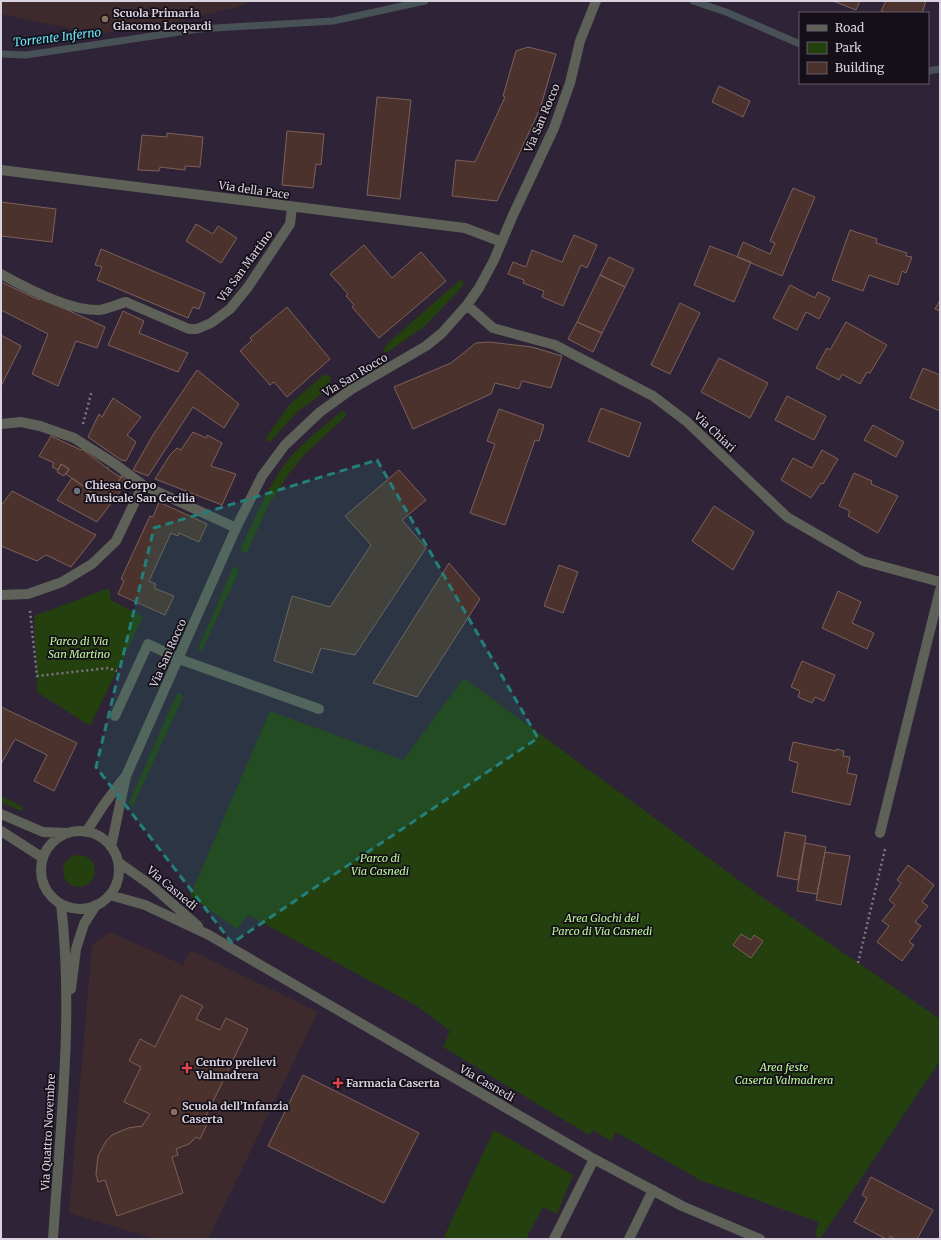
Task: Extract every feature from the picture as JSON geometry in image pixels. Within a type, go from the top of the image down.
[{"type":"street","name":"Via San Rocco","points":[[111,847],[126,776],[236,528],[270,464],[298,431],[335,400],[426,346],[442,333],[467,306],[479,288],[502,242],[564,102],[580,41],[596,1]]},
{"type":"street","name":"Via della Pace","points":[[1,170],[465,228],[502,242]]},
{"type":"street","name":"Via San Martino","points":[[1,274],[53,300],[89,310],[111,308],[126,302],[189,329],[197,329],[222,317],[230,309],[290,224],[292,207]]},
{"type":"street","name":"Via Chiari","points":[[467,306],[493,328],[555,346],[653,396],[686,421],[787,518],[863,561],[940,582]]},
{"type":"street","points":[[1,424],[21,422],[40,426],[74,438],[115,464],[143,485],[236,528]]},
{"type":"street","points":[[1,595],[28,594],[62,582],[92,564],[116,541],[143,485]]},
{"type":"street","points":[[880,833],[940,590]]},
{"type":"street","points":[[114,716],[148,644],[179,659],[319,709]]},
{"type":"street","name":"Via San Rocco","points":[[86,832],[105,803],[126,776]]},
{"type":"street","points":[[1,814],[43,832],[86,832],[98,836],[111,847],[118,862],[118,879],[110,895],[96,905],[78,909],[61,904],[48,892],[44,884],[41,876],[43,858],[48,848],[56,839],[67,833]]},
{"type":"street","points":[[1,831],[43,858]]},
{"type":"street","name":"Via Casnedi","points":[[118,862],[152,886],[209,935]]},
{"type":"street","name":"Via Casnedi","points":[[110,895],[145,905],[209,935],[594,1159],[682,1206],[760,1239]]},
{"type":"street","name":"Via Quattro Novembre","points":[[61,904],[65,947],[66,1027]]},
{"type":"street","name":"Via Quattro Novembre","points":[[53,1239],[66,1027],[76,948],[84,924],[96,905]]},
{"type":"street","points":[[554,1239],[594,1159]]},
{"type":"street","points":[[629,1239],[653,1190]]},
{"type":"path","points":[[74,438],[82,427],[92,390]]},
{"type":"path","points":[[28,594],[37,676],[108,668],[132,677]]},
{"type":"path","points":[[858,963],[885,849]]},
{"type":"highlighted area","points":[[377,460],[538,738],[232,943],[96,767],[154,528]]},
{"type":"shaded area","name":"Scuola Primaria Giacomo Leopardi","points":[[1,1],[253,1],[237,7],[162,25],[97,34],[1,14]]},
{"type":"shaded area","name":"Scuola dell’Infanzia Caserta","points":[[110,932],[183,965],[190,950],[318,1012],[208,1239],[156,1239],[69,1213],[92,945]]},
{"type":"green space","points":[[460,280],[464,282],[462,287],[425,326],[388,352],[383,352],[387,344]]},
{"type":"green space","points":[[325,374],[331,377],[328,389],[297,412],[270,442],[267,441],[267,436],[291,403]]},
{"type":"green space","points":[[342,411],[345,412],[346,416],[304,455],[288,475],[268,506],[247,552],[242,552],[241,548],[268,491],[281,469],[302,446]]},
{"type":"green space","points":[[237,567],[239,571],[202,650],[200,651],[198,649],[233,568]]},
{"type":"green space","name":"Parco di Via San Martino","points":[[109,588],[111,600],[143,617],[90,726],[37,692],[34,616]]},
{"type":"green space","points":[[464,678],[759,895],[940,1019],[940,1061],[820,1239],[815,1235],[819,1222],[700,1180],[616,1132],[611,1141],[593,1130],[589,1135],[443,1047],[450,1031],[417,1006],[248,915],[237,929],[190,896],[270,711],[403,760]]},
{"type":"green space","points":[[180,693],[183,697],[133,806],[131,806],[129,803],[177,694]]},
{"type":"green space","points":[[1,796],[23,807],[21,811],[1,802]]},
{"type":"green space","points":[[76,855],[82,855],[91,859],[95,871],[91,883],[82,887],[76,887],[67,883],[63,874],[63,868],[67,859]]},
{"type":"green space","points":[[494,1130],[573,1175],[557,1214],[543,1207],[526,1239],[443,1239]]},
{"type":"building","points":[[833,1],[860,1],[856,10]]},
{"type":"building","points":[[886,1],[926,1],[922,12],[881,11]]},
{"type":"building","points":[[528,47],[556,54],[540,109],[497,201],[452,196],[456,160],[475,162],[505,97],[503,96],[516,51]]},
{"type":"building","points":[[719,86],[750,101],[743,117],[712,102]]},
{"type":"building","points":[[377,97],[411,100],[400,199],[367,195]]},
{"type":"building","points":[[287,131],[324,134],[321,165],[316,164],[313,188],[282,185]]},
{"type":"building","points":[[167,133],[203,137],[200,167],[185,166],[185,170],[160,167],[159,171],[138,170],[142,135],[167,137]]},
{"type":"building","points":[[793,188],[815,197],[782,276],[737,257],[743,242],[770,254],[775,243],[770,241]]},
{"type":"building","points":[[1,202],[56,209],[52,242],[1,236]]},
{"type":"building","points":[[196,224],[213,234],[218,226],[237,238],[221,263],[186,241]]},
{"type":"building","points":[[850,230],[877,239],[876,243],[907,253],[906,256],[912,257],[906,273],[902,271],[898,285],[869,275],[863,291],[832,280]]},
{"type":"building","points":[[574,235],[597,245],[587,268],[581,265],[563,306],[542,297],[544,291],[523,283],[524,280],[508,274],[513,262],[526,267],[532,250],[562,262]]},
{"type":"building","points":[[364,245],[392,278],[421,252],[446,281],[379,338],[352,307],[354,305],[346,296],[348,294],[330,274]]},
{"type":"building","points":[[710,246],[751,262],[734,302],[694,285]]},
{"type":"building","points":[[101,249],[205,293],[199,309],[193,307],[188,318],[97,280],[102,267],[95,265]]},
{"type":"building","points":[[609,257],[634,269],[625,287],[600,275]]},
{"type":"building","points":[[600,275],[625,287],[602,333],[577,322]]},
{"type":"building","points":[[1,282],[39,300],[41,298],[105,327],[97,348],[76,341],[58,386],[32,374],[48,334],[1,310]]},
{"type":"building","points":[[790,285],[815,298],[818,292],[830,298],[819,319],[806,312],[797,330],[773,318]]},
{"type":"building","points":[[940,300],[940,311],[935,309]]},
{"type":"building","points":[[680,303],[700,313],[670,374],[651,365]]},
{"type":"building","points":[[287,307],[330,359],[287,397],[274,382],[270,385],[240,351],[252,340],[250,338]]},
{"type":"building","points":[[123,311],[144,321],[139,333],[188,353],[178,372],[108,345]]},
{"type":"building","points":[[577,322],[602,333],[593,352],[568,339]]},
{"type":"building","points":[[846,322],[887,345],[870,373],[867,372],[860,384],[842,374],[839,380],[816,368],[827,348],[830,350]]},
{"type":"building","points":[[1,335],[21,346],[1,386]]},
{"type":"building","points":[[489,342],[532,347],[562,356],[551,388],[522,381],[519,389],[495,383],[491,394],[413,429],[394,387],[451,363],[476,343]]},
{"type":"building","points":[[719,358],[768,383],[750,418],[701,392]]},
{"type":"building","points":[[923,368],[940,375],[940,411],[910,398]]},
{"type":"building","points":[[197,370],[239,404],[224,428],[193,407],[148,476],[133,470],[153,435]]},
{"type":"building","points":[[787,396],[826,416],[814,440],[775,420]]},
{"type":"building","points":[[113,398],[141,417],[127,435],[136,442],[126,461],[121,460],[88,437],[99,414],[102,417]]},
{"type":"building","points":[[601,408],[641,423],[629,457],[588,441]]},
{"type":"building","points":[[499,409],[544,425],[539,441],[535,440],[505,525],[470,513],[495,444],[487,441]]},
{"type":"building","points":[[873,425],[904,442],[896,457],[864,440]]},
{"type":"building","points":[[193,432],[206,438],[207,435],[222,443],[211,466],[236,474],[222,505],[155,479],[170,455],[177,448],[181,450]]},
{"type":"building","points":[[51,436],[81,450],[82,449],[107,468],[108,467],[108,469],[120,477],[122,476],[105,502],[66,474],[69,469],[61,464],[58,470],[52,467],[54,463],[39,456]]},
{"type":"building","points":[[822,450],[838,459],[823,484],[821,483],[811,498],[781,480],[793,458],[812,468]]},
{"type":"building","points":[[61,464],[69,469],[64,476],[57,472]]},
{"type":"building","points":[[399,470],[426,500],[402,520],[426,548],[355,655],[321,648],[312,673],[274,661],[292,596],[330,607],[371,545],[345,516]]},
{"type":"building","points":[[854,473],[872,481],[871,484],[898,496],[878,533],[848,516],[850,511],[839,506]]},
{"type":"building","name":"Chiesa Corpo Musicale San Cecilia","points":[[122,476],[127,482],[97,522],[57,500],[72,478],[105,502]]},
{"type":"building","points":[[12,491],[96,535],[71,567],[46,555],[37,561],[1,546],[1,506]]},
{"type":"building","points":[[159,502],[207,524],[199,542],[179,533],[178,536],[171,533],[149,581],[156,584],[154,588],[174,596],[165,615],[118,594],[124,581],[121,579],[150,516],[153,517]]},
{"type":"building","points":[[714,506],[754,532],[733,570],[692,541]]},
{"type":"building","points":[[449,563],[480,599],[417,697],[373,683]]},
{"type":"building","points":[[559,565],[578,572],[563,613],[544,606]]},
{"type":"building","points":[[838,591],[861,602],[852,623],[874,633],[867,649],[822,628]]},
{"type":"building","points":[[802,661],[835,675],[824,701],[815,697],[812,703],[798,697],[800,691],[791,687]]},
{"type":"building","points":[[1,707],[77,743],[54,791],[34,781],[47,755],[15,739],[1,764]]},
{"type":"building","points":[[793,742],[836,751],[836,749],[844,751],[843,756],[850,757],[847,773],[857,775],[850,805],[792,792],[798,763],[789,760]]},
{"type":"building","points":[[785,832],[806,836],[798,880],[777,876]]},
{"type":"building","points":[[805,843],[826,847],[817,894],[797,891]]},
{"type":"building","points":[[825,852],[850,856],[841,905],[816,900]]},
{"type":"building","points":[[908,865],[934,885],[922,902],[928,906],[915,922],[921,926],[909,942],[914,945],[902,961],[877,942],[889,926],[882,921],[895,905],[889,900],[901,883],[897,880]]},
{"type":"building","points":[[741,934],[751,940],[754,935],[763,941],[751,958],[733,945]]},
{"type":"building","points":[[181,995],[203,1006],[196,1019],[220,1030],[226,1018],[248,1029],[206,1116],[210,1118],[200,1139],[196,1137],[189,1144],[176,1149],[178,1155],[172,1157],[183,1193],[117,1216],[105,1180],[98,1182],[96,1174],[98,1156],[106,1141],[112,1135],[128,1128],[142,1126],[150,1114],[124,1102],[141,1067],[129,1061],[140,1039],[155,1047]]},
{"type":"building","points":[[303,1075],[419,1133],[384,1203],[268,1146]]},
{"type":"building","points":[[871,1177],[933,1210],[917,1239],[895,1239],[890,1236],[889,1239],[886,1239],[854,1222],[867,1198],[862,1195]]},
{"type":"waterway","name":"Torrente Inferno","points":[[1,54],[26,55],[199,29],[333,21],[425,1]]},
{"type":"waterway","name":"Torrente Inferno","points":[[693,1],[726,12],[799,44]]},
{"type":"waterway","name":"Torrente Inferno","points":[[929,71],[940,69]]},
{"type":"place","name":"Scuola Primaria Giacomo Leopardi","points":[[105,19]]},
{"type":"place","name":"Chiesa Corpo Musicale San Cecilia","points":[[77,491]]},
{"type":"place","name":"Centro prelievi Valmadrera","points":[[187,1068]]},
{"type":"place","name":"Farmacia Caserta","points":[[338,1083]]},
{"type":"place","name":"Scuola dell’Infanzia Caserta","points":[[174,1112]]},
{"type":"park label","name":"Parco di Via Casnedi","points":[[380,864]]},
{"type":"park label","name":"Area Giochi del Parco di Via Casnedi","points":[[602,924]]},
{"type":"park label","name":"Area feste Caserta Valmadrera","points":[[784,1073]]}]
